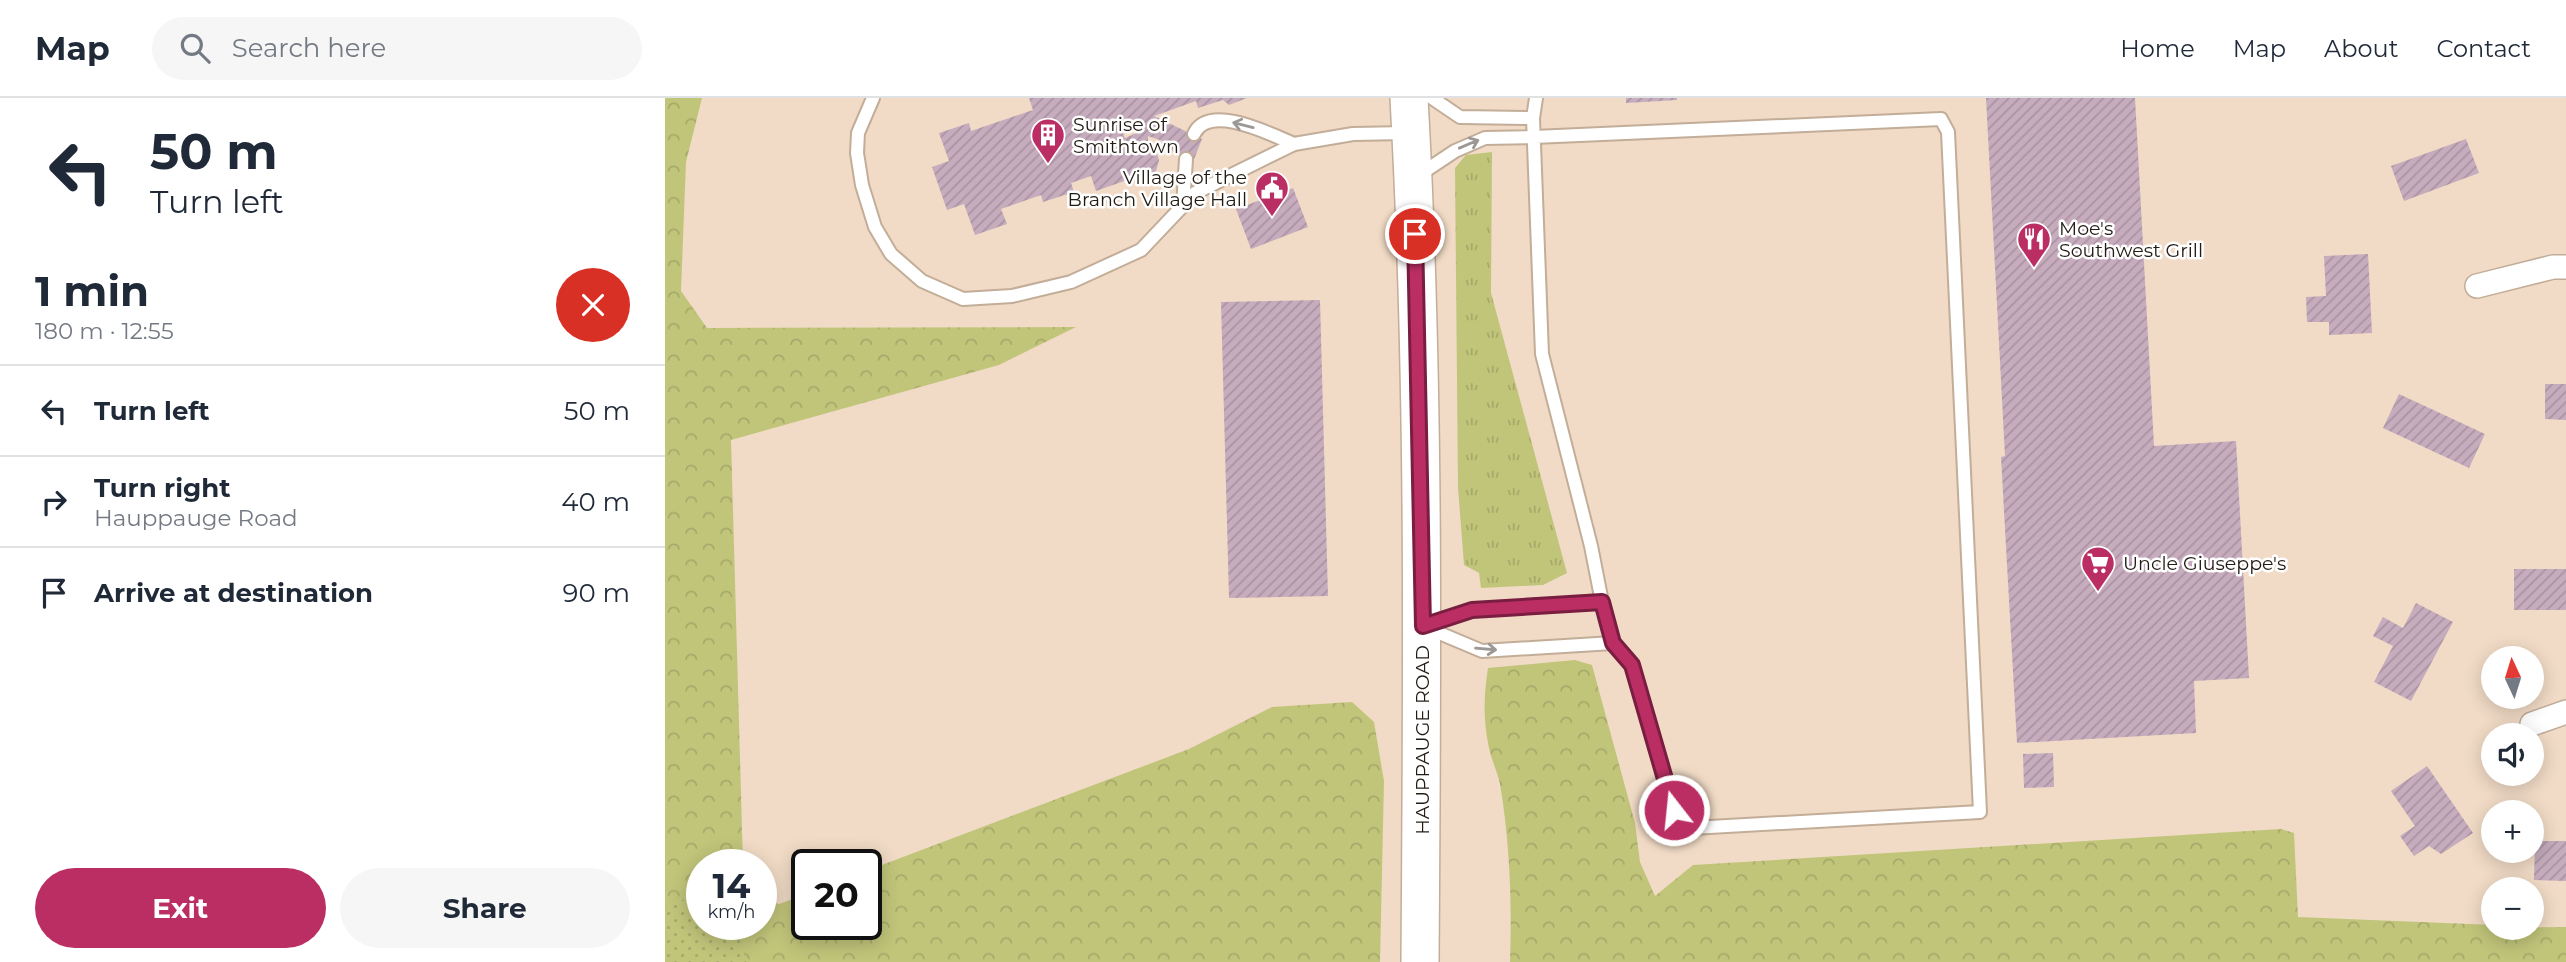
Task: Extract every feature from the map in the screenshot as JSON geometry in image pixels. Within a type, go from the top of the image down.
[{"type":"main road","name":"HAUPPAUGE ROAD","points":[[1410,116],[1423,626],[1420,962]]},
{"type":"street","points":[[2477,286],[2553,267],[2566,267]]},
{"type":"street","points":[[2535,723],[2566,712]]},
{"type":"lane","points":[[873,98],[858,133],[857,153],[862,185],[875,227],[891,254],[922,281],[963,299],[1012,296],[1071,282],[1141,250],[1195,193],[1294,144],[1353,134],[1410,116]]},
{"type":"lane","points":[[1432,98],[1460,117],[1534,118]]},
{"type":"lane","points":[[1413,179],[1455,151],[1485,138],[1534,137],[1941,119],[1948,132],[1980,812],[1692,828],[1674,810],[1632,665],[1613,643],[1542,354],[1534,137],[1536,98]]},
{"type":"lane","points":[[1194,134],[1196,129],[1206,123],[1225,121],[1250,126],[1294,144]]},
{"type":"lane","points":[[1183,206],[1186,159]]},
{"type":"lane","points":[[1423,626],[1472,610],[1602,602]]},
{"type":"lane","points":[[1423,626],[1482,651],[1613,643]]},
{"type":"green space","points":[[665,98],[702,98],[686,162],[681,291],[707,328],[1076,327],[999,365],[731,440],[743,849],[686,849],[686,940],[777,940],[777,903],[791,900],[791,940],[882,940],[882,865],[1189,749],[1272,707],[1352,702],[1374,722],[1384,781],[1380,962],[665,962]]},
{"type":"green space","points":[[1492,152],[1491,293],[1567,573],[1543,585],[1481,588],[1479,573],[1464,565],[1458,488],[1455,168],[1466,155]]},
{"type":"green space","points":[[1575,660],[1592,665],[1635,823],[1640,862],[1655,896],[1693,865],[2281,829],[2294,833],[2298,917],[2481,924],[2481,940],[2544,940],[2544,927],[2566,927],[2566,962],[1510,962],[1506,828],[1500,784],[1485,724],[1488,668]]},
{"type":"green space","points":[[686,898],[686,940],[741,940],[746,962],[665,962],[665,910]]},
{"type":"building","name":"Sunrise of Smithtown","points":[[1029,98],[1247,98],[1229,105],[1223,100],[1198,108],[1196,101],[1154,116],[1202,139],[1193,162],[1170,150],[1171,144],[1148,136],[1148,143],[1153,143],[1159,160],[1155,175],[1133,182],[1127,180],[1096,191],[1091,176],[1071,183],[1074,192],[1043,202],[1041,195],[1001,209],[1007,224],[975,235],[964,204],[947,210],[932,167],[949,161],[939,133],[969,123],[971,131],[1033,110]],"holes":[[[1120,126],[1139,132],[1125,138]]]},
{"type":"building","points":[[1626,98],[1677,98],[1677,100],[1626,103]]},
{"type":"building","points":[[1986,98],[2135,98],[2154,446],[2236,441],[2249,678],[2194,681],[2196,733],[2017,743],[2001,457],[2005,456]]},
{"type":"building","points":[[2466,139],[2479,173],[2404,201],[2391,166]]},
{"type":"building","name":"Village of the Branch Village Hall","points":[[1293,188],[1308,227],[1251,249],[1236,209]]},
{"type":"building","points":[[2368,254],[2372,333],[2329,335],[2329,322],[2307,322],[2306,297],[2326,296],[2324,256]]},
{"type":"building","points":[[1320,300],[1328,596],[1229,598],[1221,302]]},
{"type":"building","points":[[2545,384],[2566,384],[2566,420],[2545,419]]},
{"type":"building","points":[[2399,394],[2485,434],[2469,468],[2383,428]]},
{"type":"building","points":[[2514,569],[2566,569],[2566,610],[2514,610]]},
{"type":"building","points":[[2416,603],[2453,622],[2411,701],[2374,682],[2393,646],[2373,636],[2383,617],[2403,628]]},
{"type":"building","points":[[2053,753],[2054,787],[2024,788],[2023,754]]},
{"type":"building","points":[[2427,766],[2473,833],[2441,854],[2429,846],[2414,856],[2400,836],[2415,826],[2391,791]]},
{"type":"building","points":[[2544,841],[2566,841],[2566,881],[2534,877],[2534,863],[2544,863]]},
{"type":"place","name":"Sunrise of Smithtown","points":[[1048,165]]},
{"type":"place","name":"Village of the Branch Village Hall","points":[[1272,218]]},
{"type":"place","name":"Moe's Southwest Grill","points":[[2034,269]]},
{"type":"place","name":"Uncle Giuseppe's","points":[[2098,593]]},
{"type":"route","points":[[1415,234],[1423,626],[1472,610],[1602,602],[1613,643],[1632,665],[1674,810]]}]
